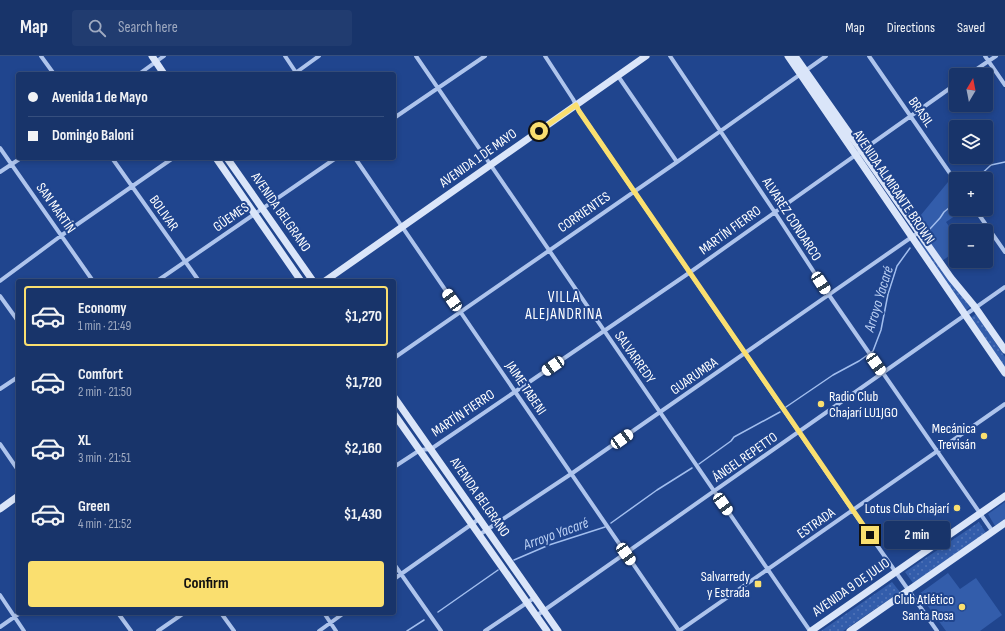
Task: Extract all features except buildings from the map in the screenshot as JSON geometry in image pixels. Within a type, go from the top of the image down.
[{"type":"main road","name":"AVENIDA 1 DE MAYO","points":[[328,279],[646,56]]},
{"type":"main road","name":"AVENIDA ALMIRANTE BROWN","points":[[788,56],[803,72],[951,278],[976,307],[1005,350]]},
{"type":"main road","name":"AVENIDA ALMIRANTE BROWN","points":[[796,56],[803,72]]},
{"type":"main road","points":[[154,59],[163,72]]},
{"type":"main road","name":"AVENIDA ALMIRANTE BROWN","points":[[859,152],[912,237],[1005,373]]},
{"type":"main road","name":"AVENIDA BELGRANO","points":[[217,160],[300,279]]},
{"type":"main road","name":"AVENIDA BELGRANO","points":[[228,160],[312,279]]},
{"type":"main road","name":"AVENIDA BELGRANO","points":[[396,400],[558,631]]},
{"type":"main road","name":"AVENIDA BELGRANO","points":[[396,417],[547,631]]},
{"type":"main road","name":"AVENIDA 9 DE JULIO","points":[[810,631],[1005,496]]},
{"type":"main road","points":[[0,509],[16,497]]},
{"type":"main road","points":[[850,631],[1005,523]]},
{"type":"street","points":[[41,56],[53,72]]},
{"type":"street","points":[[141,72],[154,59],[164,56]]},
{"type":"street","points":[[285,56],[294,72]]},
{"type":"street","points":[[296,72],[319,56]]},
{"type":"street","name":"SALVARREDY","points":[[416,56],[603,332],[810,631]]},
{"type":"street","points":[[396,117],[485,56]]},
{"type":"street","points":[[545,56],[573,99],[579,111],[689,273],[937,631]]},
{"type":"street","name":"ALVAREZ CONDARCO","points":[[670,56],[829,295],[993,532]]},
{"type":"street","name":"CORRIENTES","points":[[396,357],[677,162],[826,56]]},
{"type":"street","name":"BRASIL","points":[[869,56],[949,172]]},
{"type":"street","points":[[985,56],[1005,84]]},
{"type":"street","points":[[978,68],[996,56]]},
{"type":"street","points":[[618,76],[677,162]]},
{"type":"street","name":"MARTÍN FIERRO","points":[[396,466],[420,450],[431,449],[603,332],[949,89]]},
{"type":"street","name":"SAN MARTÍN","points":[[0,148],[92,279]]},
{"type":"street","points":[[0,172],[18,160]]},
{"type":"street","name":"BOLIVAR","points":[[113,160],[198,279]]},
{"type":"street","points":[[0,281],[62,235],[170,160]]},
{"type":"street","name":"GÜEMES","points":[[160,279],[333,160]]},
{"type":"street","name":"JAIME TABENI","points":[[356,160],[610,528],[679,631]]},
{"type":"street","points":[[980,216],[1005,252]]},
{"type":"street","name":"GUARUMBA","points":[[479,535],[572,474],[919,232]]},
{"type":"street","name":"ÁNGEL REPETTO","points":[[536,616],[1005,287]]},
{"type":"street","points":[[0,296],[16,318]]},
{"type":"street","points":[[0,389],[16,378]]},
{"type":"street","name":"ESTRADA","points":[[679,631],[1005,404]]},
{"type":"street","points":[[0,444],[16,467]]},
{"type":"street","points":[[396,578],[479,519]]},
{"type":"street","points":[[396,567],[441,631]]},
{"type":"street","points":[[0,595],[24,631]]},
{"type":"street","points":[[485,631],[534,598]]},
{"type":"street","points":[[0,627],[17,615]]},
{"type":"street","points":[[119,615],[131,631]]},
{"type":"street","points":[[158,631],[181,615]]},
{"type":"street","points":[[222,615],[234,631]]},
{"type":"street","points":[[325,615],[336,631]]},
{"type":"street","points":[[319,631],[341,615]]},
{"type":"shaded area","points":[[948,182],[949,216],[955,216],[946,222],[949,226],[949,256],[942,261],[916,221]]},
{"type":"shaded area","points":[[921,240],[970,307],[965,311],[918,242]]},
{"type":"shaded area","points":[[976,314],[1005,357],[1005,369],[970,318]]},
{"type":"shaded area","points":[[1005,502],[1005,519],[995,526],[988,514]]},
{"type":"shaded area","points":[[979,522],[986,533],[913,583],[905,572]]},
{"type":"shaded area","name":"Club Atlético Santa Rosa","points":[[948,573],[960,589],[976,578],[1002,615],[980,631],[946,631],[919,594]]},
{"type":"shaded area","points":[[892,582],[900,592],[843,631],[821,631]]},
{"type":"waterway","name":"Arroyo Yacaré","points":[[984,172],[991,165],[1005,162]]},
{"type":"waterway","name":"Arroyo Yacaré","points":[[929,230],[949,208]]},
{"type":"waterway","name":"Arroyo Yacaré","points":[[786,407],[833,375],[859,361],[873,351],[881,330],[888,294],[897,266],[910,248]]},
{"type":"waterway","name":"Arroyo Yacaré","points":[[699,464],[731,441],[734,437],[780,412]]},
{"type":"waterway","name":"Arroyo Yacaré","points":[[611,523],[657,490],[692,468]]},
{"type":"waterway","name":"Arroyo Yacaré","points":[[514,560],[549,545],[605,527]]},
{"type":"waterway","name":"Arroyo Yacaré","points":[[438,612],[498,570]]},
{"type":"waterway","name":"Arroyo Yacaré","points":[[407,631],[424,620]]},
{"type":"place","name":"Radio Club Chajarí LU1JGO","points":[[821,404]]},
{"type":"place","name":"Mecánica Trevisán","points":[[984,436]]},
{"type":"place","name":"Lotus Club Chajarí","points":[[957,508]]},
{"type":"place","name":"Salvarredy y Estrada","points":[[758,584]]},
{"type":"place","name":"Club Atlético Santa Rosa","points":[[962,607]]},
{"type":"district","name":"VILLA ALEJANDRINA","points":[[564,306]]},
{"type":"route","points":[[539,131],[576,105],[870,535]]}]
